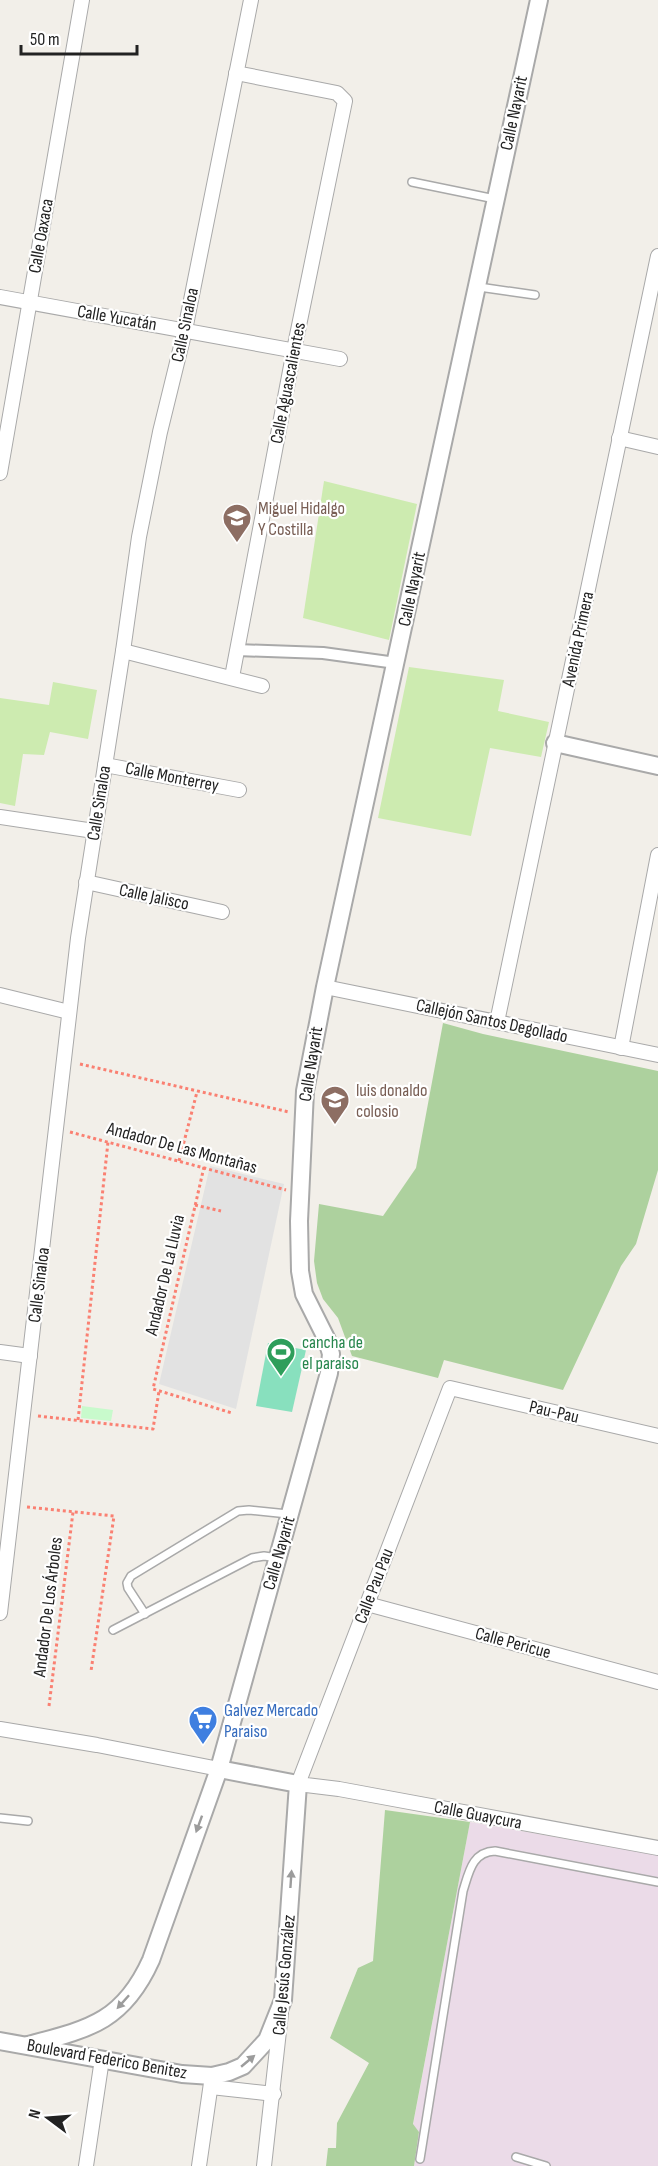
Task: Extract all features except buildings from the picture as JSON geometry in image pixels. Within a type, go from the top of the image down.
[{"type":"street","name":"Calle Oaxaca","points":[[0,473],[82,0]]},
{"type":"street","name":"Calle Sinaloa","points":[[0,1613],[69,1012],[86,882],[139,537],[160,432],[185,330],[251,0]]},
{"type":"street","name":"Calle Nayarit","points":[[28,2045],[97,2024],[114,2012],[142,1979],[151,1960],[219,1769],[329,1373],[331,1353],[327,1340],[303,1294],[300,1271],[300,1194],[305,1091],[325,987],[539,0]]},
{"type":"street","name":"Calle Aguascalientes","points":[[232,677],[294,350],[345,101],[337,93],[236,73]]},
{"type":"street","name":"Avenida Primera","points":[[497,1022],[658,256]]},
{"type":"street","name":"Calle Yucatán","points":[[0,297],[340,359]]},
{"type":"street","points":[[619,438],[658,447]]},
{"type":"street","points":[[237,650],[323,653],[396,663]]},
{"type":"street","points":[[123,651],[262,686]]},
{"type":"street","points":[[555,743],[658,766]]},
{"type":"street","name":"Calle Monterrey","points":[[105,765],[239,790]]},
{"type":"street","points":[[0,817],[94,831]]},
{"type":"street","points":[[621,1048],[658,855]]},
{"type":"street","name":"Calle Jalisco","points":[[86,882],[222,912]]},
{"type":"street","name":"Callejón Santos Degollado","points":[[325,987],[658,1055]]},
{"type":"street","points":[[0,995],[69,1012]]},
{"type":"street","points":[[0,1352],[30,1356]]},
{"type":"street","name":"Pau-Pau","points":[[450,1388],[658,1436]]},
{"type":"street","name":"Calle Pau Pau","points":[[298,1784],[450,1388]]},
{"type":"street","name":"Calle Pericue","points":[[367,1604],[658,1682]]},
{"type":"street","points":[[0,1729],[97,1745],[298,1784]]},
{"type":"street","name":"Calle Guaycura","points":[[298,1784],[339,1789],[658,1848]]},
{"type":"street","name":"Calle Jesús González","points":[[264,2166],[283,2000],[298,1784]]},
{"type":"street","name":"Boulevard Federico Benitez","points":[[0,2041],[212,2081],[243,2066],[256,2054],[267,2040],[283,2000]]},
{"type":"street","points":[[86,2166],[102,2059]]},
{"type":"street","points":[[199,2166],[212,2081],[274,2094]]},
{"type":"lane","points":[[412,182],[495,199]]},
{"type":"lane","points":[[476,286],[535,295]]},
{"type":"lane","points":[[145,1614],[128,1588],[127,1583],[130,1576],[238,1511],[290,1514]]},
{"type":"lane","points":[[113,1630],[252,1558],[264,1556],[278,1558]]},
{"type":"lane","points":[[0,1818],[28,1821]]},
{"type":"lane","points":[[420,2159],[463,1892],[477,1857],[485,1852],[495,1851],[658,1882]]},
{"type":"lane","points":[[516,2157],[546,2166]]},
{"type":"path","points":[[80,1064],[288,1112]]},
{"type":"path","points":[[179,1161],[197,1092]]},
{"type":"path","name":"Andador De Las Montañas","points":[[57,1128],[300,1194]]},
{"type":"path","points":[[78,1420],[108,1142]]},
{"type":"path","name":"Andador De La Lluvia","points":[[159,1391],[153,1389],[204,1167]]},
{"type":"path","points":[[195,1205],[221,1211]]},
{"type":"path","points":[[38,1416],[153,1429],[159,1391],[232,1413]]},
{"type":"path","points":[[13,1506],[114,1516],[92,1671]]},
{"type":"path","name":"Andador De Los Árboles","points":[[49,1706],[74,1512]]},
{"type":"shaded area","points":[[210,1166],[284,1184],[236,1409],[159,1384]]},
{"type":"shaded area","points":[[470,1822],[658,1855],[658,2166],[414,2166],[419,2132],[413,2125]]},
{"type":"green space","points":[[324,481],[417,504],[389,640],[303,618]]},
{"type":"green space","points":[[409,667],[504,680],[498,711],[549,722],[541,757],[490,748],[471,836],[378,818]]},
{"type":"green space","points":[[53,682],[97,690],[88,739],[50,732],[44,755],[23,754],[15,806],[0,803],[0,698],[49,705]]},
{"type":"green space","points":[[443,1023],[483,1034],[658,1071],[658,1170],[636,1244],[621,1266],[563,1390],[444,1360],[438,1378],[352,1356],[338,1318],[323,1299],[317,1283],[314,1261],[319,1204],[383,1216],[416,1168]]},
{"type":"green space","name":"cancha de el paraiso","points":[[268,1343],[306,1350],[292,1412],[256,1406]]},
{"type":"green space","points":[[82,1406],[113,1410],[111,1421],[81,1418]]},
{"type":"green space","points":[[385,1810],[470,1822],[413,2124],[419,2132],[414,2166],[326,2166],[328,2148],[336,2148],[337,2123],[369,2063],[330,2038],[358,1968],[373,1961]]},
{"type":"place","name":"Miguel Hidalgo Y Costilla","points":[[237,544]]},
{"type":"place","name":"luis donaldo colosio","points":[[335,1126]]},
{"type":"place","name":"cancha de el paraiso","points":[[281,1378]]},
{"type":"place","name":"Galvez Mercado Paraiso","points":[[203,1746]]}]
